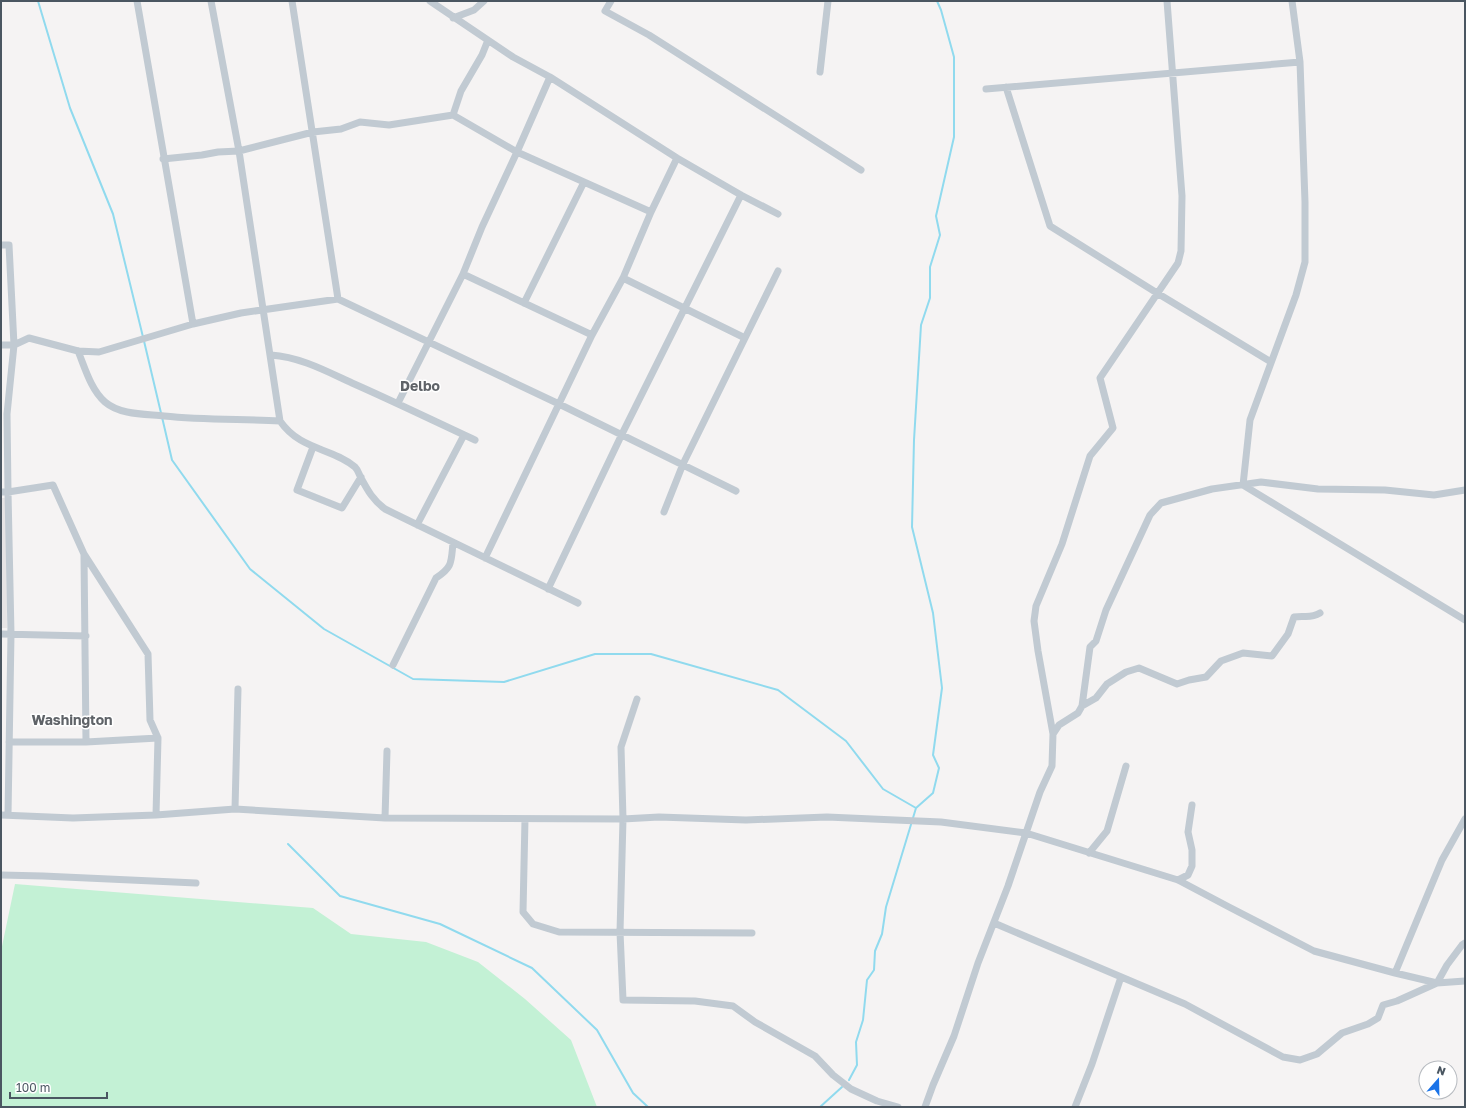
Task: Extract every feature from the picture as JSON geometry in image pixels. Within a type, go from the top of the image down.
[{"type":"street","points":[[137,1],[163,158],[193,324]]},
{"type":"street","points":[[211,1],[239,151],[280,421],[286,430],[313,447],[347,461],[356,469],[375,501],[384,509],[578,603]]},
{"type":"street","points":[[292,1],[338,299]]},
{"type":"street","points":[[430,1],[513,57],[550,77],[677,158],[741,195],[778,214]]},
{"type":"street","points":[[454,18],[474,10],[484,1]]},
{"type":"street","points":[[611,1],[605,11],[649,36],[862,170]]},
{"type":"street","points":[[820,72],[828,1]]},
{"type":"street","points":[[925,1107],[954,1036],[978,963],[994,923],[1040,792],[1052,766],[1053,734],[1034,621],[1036,606],[1062,544],[1090,456],[1113,428],[1100,378],[1178,263],[1181,251],[1182,196],[1167,1]]},
{"type":"street","points":[[1243,485],[1250,420],[1296,295],[1305,262],[1305,202],[1300,62],[1292,1]]},
{"type":"street","points":[[454,115],[461,91],[482,55],[488,40]]},
{"type":"street","points":[[986,89],[1300,62]]},
{"type":"street","points":[[398,403],[463,274],[482,227],[550,77]]},
{"type":"street","points":[[1006,87],[1050,226],[1157,294],[1271,362]]},
{"type":"street","points":[[163,158],[239,151],[313,132],[341,129],[360,122],[389,125],[454,115],[517,152],[651,212]]},
{"type":"street","points":[[484,558],[592,336],[623,278],[651,212],[677,158]]},
{"type":"street","points":[[524,303],[584,182]]},
{"type":"street","points":[[548,589],[622,434],[741,195]]},
{"type":"street","points":[[1,245],[9,245],[14,345],[4,414],[4,492],[11,634],[9,742],[4,815],[73,818],[156,815],[234,809],[385,818],[623,819],[660,816],[746,820],[827,817],[941,822],[1026,833],[1178,880],[1314,951],[1437,983],[1465,981]]},
{"type":"street","points":[[664,512],[683,464],[778,271]]},
{"type":"street","points":[[463,274],[592,336]]},
{"type":"street","points":[[623,278],[745,338]]},
{"type":"street","points":[[1,345],[14,345],[29,338],[78,351],[99,352],[193,324],[241,313],[338,299],[622,434],[736,491]]},
{"type":"street","points":[[78,351],[97,395],[106,404],[118,409],[139,414],[205,419],[280,421]]},
{"type":"street","points":[[271,355],[284,356],[304,362],[398,403],[475,440]]},
{"type":"street","points":[[417,525],[464,436]]},
{"type":"street","points":[[313,447],[297,490],[342,508],[360,477]]},
{"type":"street","points":[[1053,734],[1059,725],[1078,713],[1082,706],[1090,647],[1096,641],[1106,610],[1150,515],[1161,503],[1212,489],[1262,482],[1318,489],[1385,490],[1434,495],[1465,490]]},
{"type":"street","points":[[4,492],[53,485],[84,554],[148,654],[150,720],[158,738],[156,815]]},
{"type":"street","points":[[1243,485],[1465,620]]},
{"type":"street","points":[[393,665],[436,578],[446,571],[451,563],[453,543]]},
{"type":"street","points":[[84,554],[86,742]]},
{"type":"street","points":[[1082,706],[1096,698],[1107,684],[1126,672],[1140,668],[1177,684],[1206,677],[1221,661],[1243,653],[1272,656],[1288,634],[1294,617],[1314,617],[1320,613]]},
{"type":"street","points":[[1,634],[86,636]]},
{"type":"street","points":[[234,809],[238,689]]},
{"type":"street","points":[[637,699],[621,747],[623,819],[620,932],[623,1000],[696,1001],[733,1006],[755,1022],[815,1056],[833,1075],[851,1089],[877,1101],[898,1107]]},
{"type":"street","points":[[1,705],[9,705]]},
{"type":"street","points":[[9,742],[86,742],[158,738]]},
{"type":"street","points":[[385,818],[387,751]]},
{"type":"street","points":[[1090,853],[1107,831],[1126,766]]},
{"type":"street","points":[[1178,880],[1188,875],[1192,866],[1192,850],[1188,832],[1192,805]]},
{"type":"street","points":[[1395,973],[1442,860],[1465,818]]},
{"type":"street","points":[[525,819],[523,912],[533,924],[559,932],[752,933]]},
{"type":"street","points":[[1,875],[196,883]]},
{"type":"street","points":[[994,923],[1185,1004],[1283,1057],[1300,1060],[1317,1054],[1342,1033],[1368,1024],[1378,1018],[1383,1005],[1437,983],[1447,964],[1465,943]]},
{"type":"street","points":[[1075,1107],[1092,1064],[1121,977]]},
{"type":"shaded area","points":[[1,498],[6,498],[7,628],[1,628]]},
{"type":"green space","points":[[15,884],[313,908],[351,934],[426,942],[478,962],[525,999],[571,1040],[597,1107],[1,1107],[1,951]]},
{"type":"waterway","points":[[38,1],[70,108],[113,214],[143,337]]},
{"type":"waterway","points":[[849,1080],[857,1065],[856,1042],[863,1020],[867,980],[874,970],[875,951],[882,934],[886,907],[916,808],[933,793],[939,768],[933,755],[942,688],[933,613],[912,527],[914,440],[921,325],[930,298],[930,267],[940,235],[936,216],[954,137],[954,57],[941,10],[937,1]]},
{"type":"waterway","points":[[144,341],[161,413]]},
{"type":"waterway","points":[[162,417],[172,460],[250,569],[324,629],[413,679],[504,682],[595,654],[651,654],[778,690],[846,741],[883,789],[916,808]]},
{"type":"waterway","points":[[288,844],[340,896],[440,924],[532,968],[597,1030],[633,1093],[648,1107]]},
{"type":"waterway","points":[[820,1107],[842,1087]]},
{"type":"district","name":"Delbo","points":[[420,385]]},
{"type":"district","name":"Washington","points":[[72,719]]}]
